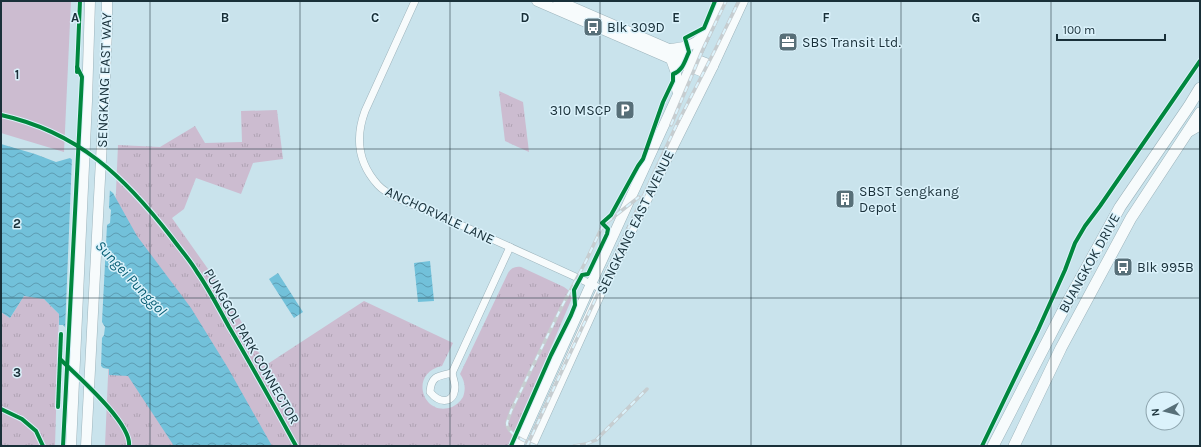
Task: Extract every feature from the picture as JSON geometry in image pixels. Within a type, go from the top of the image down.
[{"type":"main road","name":"SENGKANG EAST WAY","points":[[71,446],[87,101],[90,1]]},
{"type":"main road","name":"SENGKANG EAST WAY","points":[[86,446],[104,102],[107,1]]},
{"type":"main road","points":[[537,1],[711,70]]},
{"type":"main road","points":[[558,1],[670,54],[678,80],[677,94]]},
{"type":"main road","name":"SENGKANG EAST AVENUE","points":[[518,446],[677,94],[721,1]]},
{"type":"main road","name":"SENGKANG EAST AVENUE","points":[[531,446],[602,289],[711,70],[743,1]]},
{"type":"main road","points":[[670,54],[700,40],[707,31]]},
{"type":"main road","name":"BUANGKOK DRIVE","points":[[992,446],[1067,303],[1120,207],[1198,95]]},
{"type":"main road","name":"BUANGKOK DRIVE","points":[[1014,446],[1061,348],[1130,218],[1200,113]]},
{"type":"street","name":"ANCHORVALE LANE","points":[[415,1],[360,124],[359,139],[362,157],[369,172],[378,185],[391,195],[602,289]]},
{"type":"street","points":[[1186,135],[1200,127]]},
{"type":"street","name":"ANCHORVALE LANE","points":[[452,373],[510,247]]},
{"type":"green space","points":[[1,1],[71,1],[64,152],[1,133]]},
{"type":"green space","points":[[499,91],[523,102],[529,152],[505,141]]},
{"type":"green space","points":[[277,110],[283,159],[253,163],[241,194],[196,178],[184,209],[172,218],[225,293],[266,365],[364,301],[453,343],[442,366],[431,370],[425,377],[423,385],[423,393],[427,401],[433,406],[442,409],[452,407],[463,397],[464,385],[460,374],[508,273],[513,268],[521,267],[564,287],[568,290],[572,298],[509,446],[105,446],[118,145],[160,147],[195,126],[205,143],[242,142],[241,111]]},
{"type":"green space","points":[[24,296],[44,299],[59,314],[55,446],[1,446],[1,312],[10,318]]},
{"type":"water","name":"Sungei Punggol","points":[[1,144],[56,162],[70,158],[113,193],[137,236],[191,308],[228,368],[272,446],[174,446],[128,376],[109,375],[109,369],[103,368],[63,325],[59,325],[59,314],[44,299],[24,296],[10,318],[1,312]]},
{"type":"water","points":[[430,261],[434,301],[418,302],[414,263]]},
{"type":"water","points":[[278,273],[303,312],[294,318],[269,279]]},
{"type":"pier","points":[[72,157],[110,188],[109,208],[111,210],[110,223],[107,225],[102,322],[105,327],[102,338],[101,368],[65,330]]},
{"type":"railway","points":[[671,125],[703,49],[726,1]]},
{"type":"railway","points":[[527,446],[676,126],[739,1]]},
{"type":"railway","points":[[536,446],[518,438],[510,431],[507,423],[511,411],[601,229],[607,222],[639,197]]},
{"type":"railway","points":[[574,446],[586,444],[596,440],[647,389]]},
{"type":"cycle path","points":[[77,72],[80,1]]},
{"type":"cycle path","points":[[511,446],[551,355],[571,315],[575,305],[574,290],[582,275],[588,274],[607,234],[608,229],[602,223],[611,215],[643,159],[663,102],[673,81],[673,74],[676,73],[685,62],[689,52],[685,38],[704,28],[715,1]]},
{"type":"cycle path","points":[[982,446],[1038,330],[1065,270],[1075,243],[1085,226],[1200,61]]},
{"type":"cycle path","points":[[63,446],[82,77],[77,67]]},
{"type":"cycle path","name":"PUNGGOL PARK CONNECTOR","points":[[1,115],[29,123],[54,133],[77,145],[98,160],[136,195],[172,238],[210,292],[296,446]]},
{"type":"cycle path","points":[[58,407],[61,334]]},
{"type":"cycle path","points":[[60,359],[90,387],[113,413],[128,436],[129,446]]},
{"type":"cycle path","points":[[1,409],[22,419],[36,431],[43,446]]},
{"type":"place","name":"Blk 309D","points":[[593,27]]},
{"type":"place","name":"SBS Transit Ltd.","points":[[788,42]]},
{"type":"place","name":"310 MSCP","points":[[625,110]]},
{"type":"place","name":"SBST Sengkang Depot","points":[[845,199]]},
{"type":"place","name":"Blk 995B","points":[[1123,267]]}]
